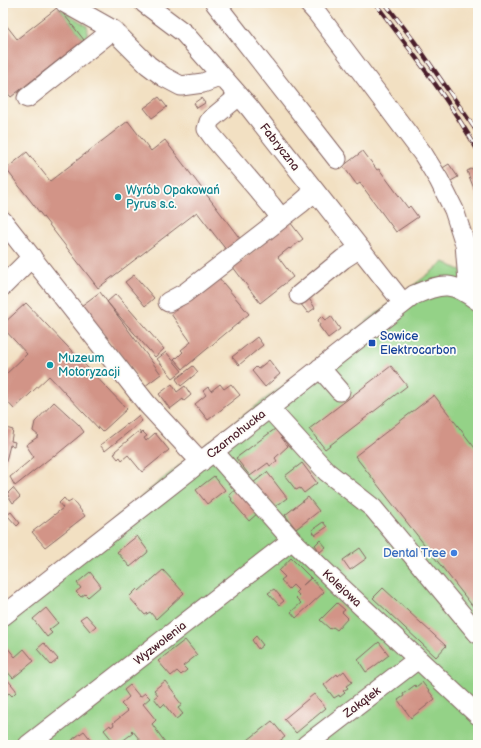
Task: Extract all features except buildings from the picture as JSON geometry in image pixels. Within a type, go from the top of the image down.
[{"type":"street","points":[[65,3],[113,30],[148,65],[164,77],[181,86],[203,83],[222,76]]},
{"type":"street","name":"Fabryczna","points":[[144,3],[184,33],[249,107],[403,303]]},
{"type":"street","points":[[215,3],[337,159]]},
{"type":"street","points":[[318,6],[423,154],[439,180],[454,210],[465,244],[474,298]]},
{"type":"street","points":[[27,98],[113,30]]},
{"type":"street","points":[[239,96],[212,118],[207,129],[281,218]]},
{"type":"street","points":[[168,302],[185,293],[315,191]]},
{"type":"street","name":"Kolejowa","points":[[3,220],[147,404],[207,457],[418,660],[478,715]]},
{"type":"street","points":[[300,295],[343,259],[360,248]]},
{"type":"street","points":[[3,286],[32,257]]},
{"type":"street","name":"Czarnohucka","points":[[3,616],[414,295],[430,288],[450,286],[460,289],[474,298]]},
{"type":"street","points":[[320,368],[340,391]]},
{"type":"street","points":[[269,408],[327,472],[373,508],[478,634]]},
{"type":"street","name":"Wyzwolenia","points":[[28,745],[292,540]]},
{"type":"street","name":"Zakątek","points":[[306,745],[418,660]]},
{"type":"green space","points":[[58,7],[87,26],[88,30],[84,40]]},
{"type":"green space","points":[[444,262],[478,279],[478,745],[3,745],[3,609],[37,583],[187,459]]},
{"type":"railway","points":[[375,3],[442,94],[478,151]]},
{"type":"railway","points":[[385,3],[414,41],[478,133]]},
{"type":"place","name":"Wyrób Opakowań Pyrus s.c.","points":[[118,197]]},
{"type":"place","name":"Sowice Elektrocarbon","points":[[372,343]]},
{"type":"place","name":"Muzeum Motoryzacji","points":[[50,365]]},
{"type":"place","name":"Dental Tree","points":[[454,553]]}]
